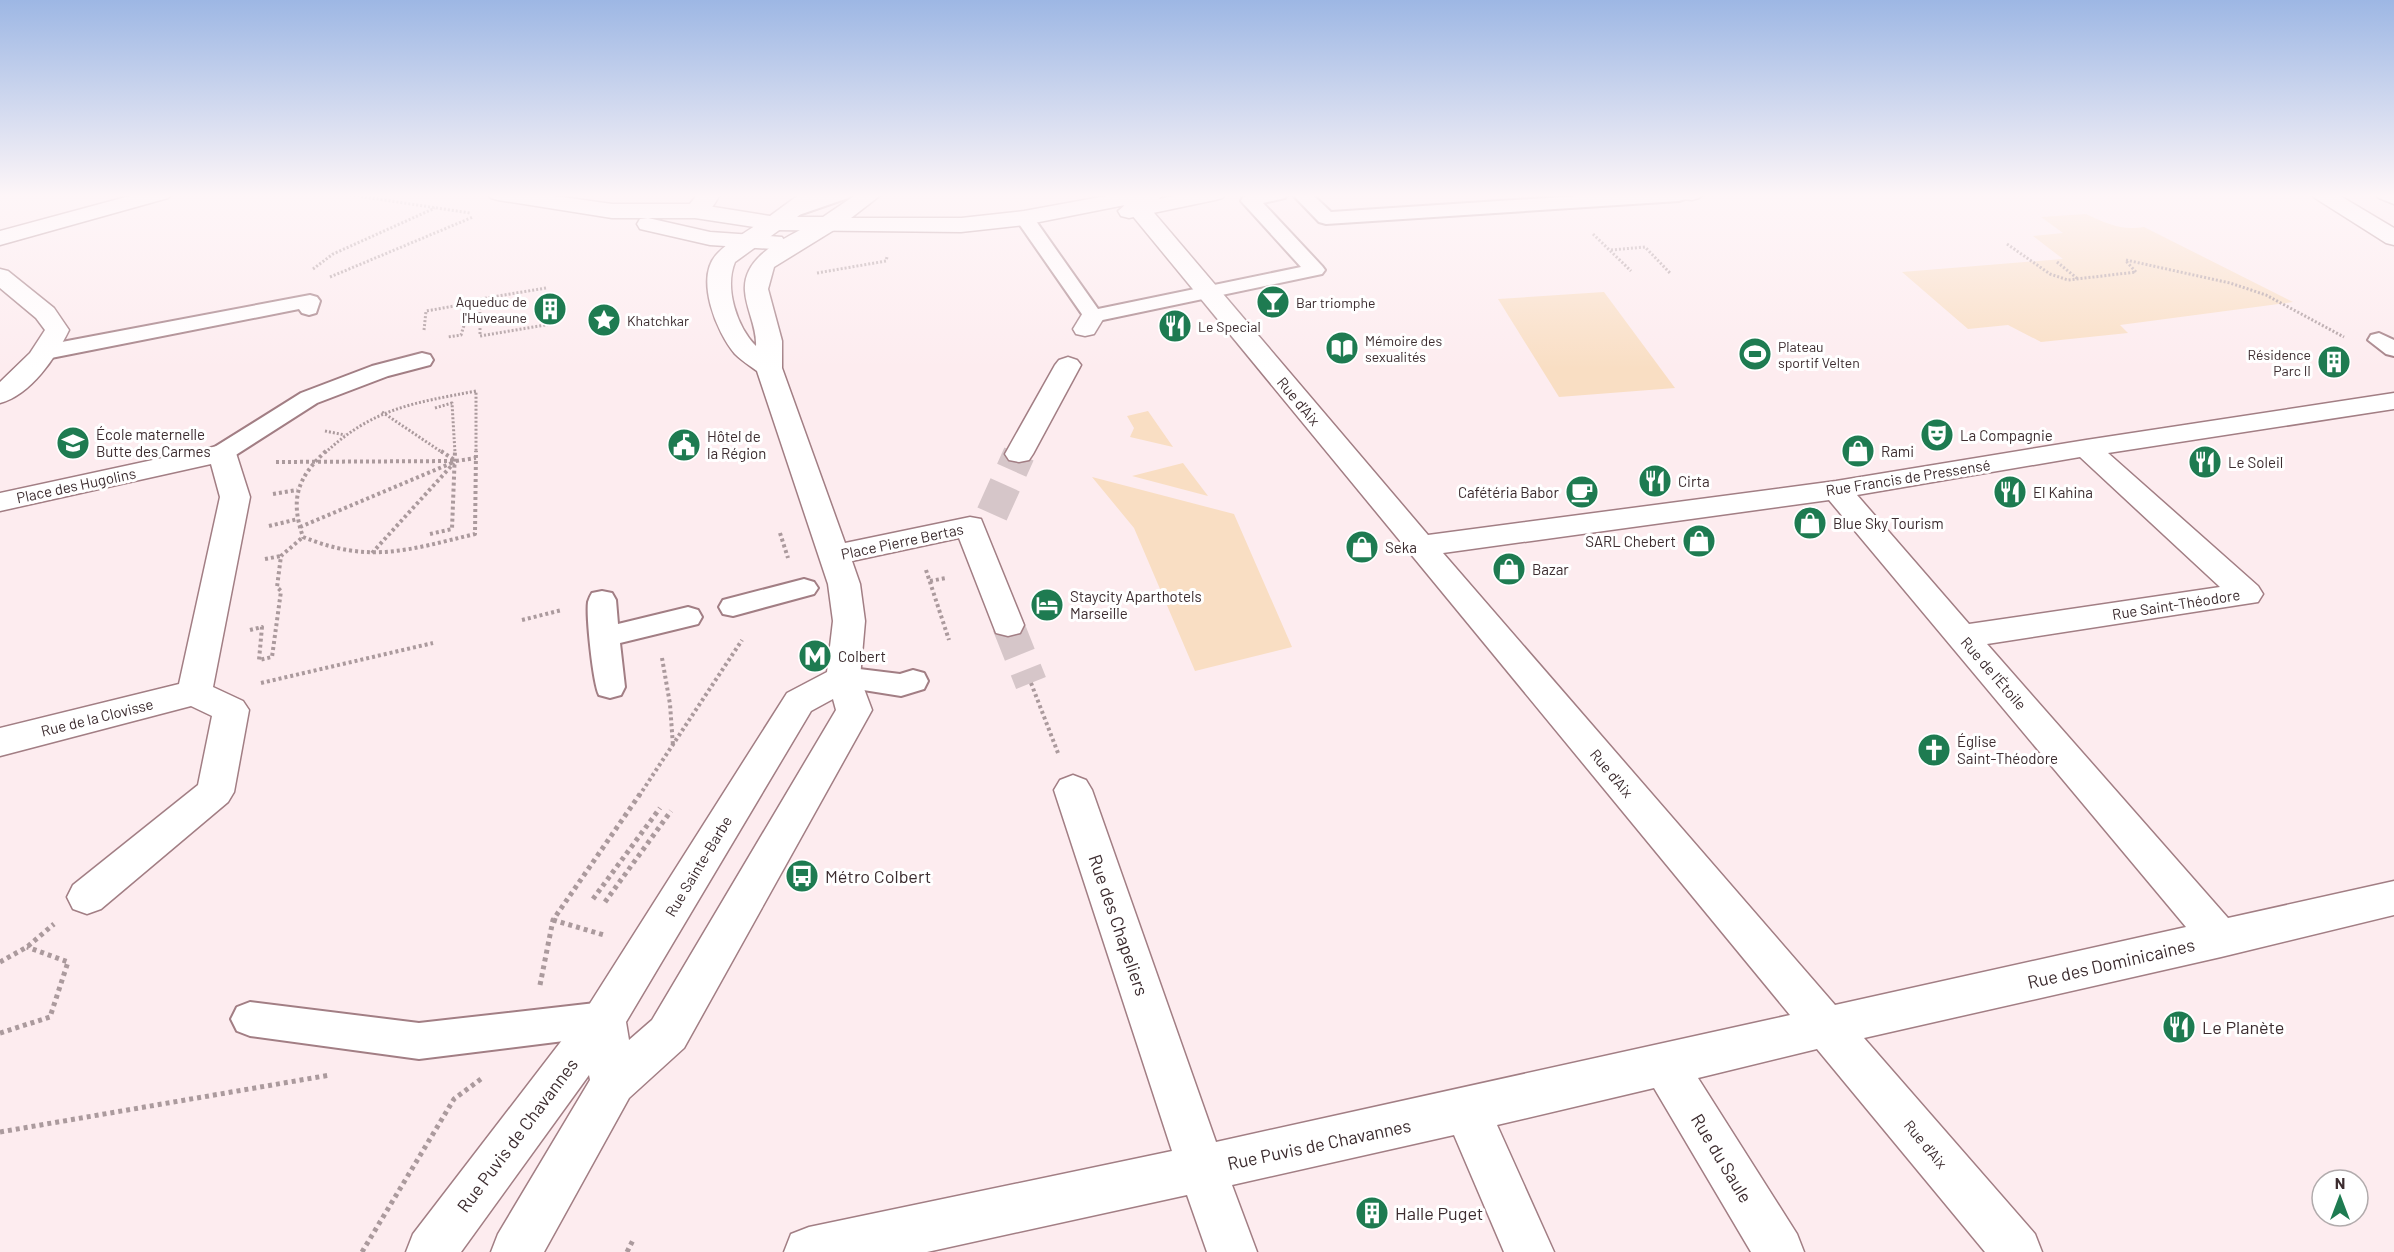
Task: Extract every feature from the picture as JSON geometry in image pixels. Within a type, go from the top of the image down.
[{"type":"street","points":[[733,252],[719,267],[718,284],[725,313],[742,347],[769,368]]},
{"type":"street","points":[[516,1252],[614,1083],[668,1034],[854,710],[843,678],[849,621],[844,584],[769,368],[769,341],[756,289],[763,264],[781,252]]},
{"type":"street","name":"Rue d'Aix","points":[[1178,252],[1208,293],[1420,546],[2017,1252]]},
{"type":"street","points":[[0,276],[45,313],[57,330],[46,352],[28,374],[0,395]]},
{"type":"street","points":[[1019,454],[1068,364]]},
{"type":"street","name":"Rue Francis de Pressensé","points":[[1420,546],[1836,490],[2085,448],[2394,401]]},
{"type":"street","name":"Rue Saint-Théodore","points":[[1962,636],[2247,594],[2085,448]]},
{"type":"street","points":[[87,897],[215,792],[231,710],[198,695],[205,640],[235,497],[222,453]]},
{"type":"street","name":"Place des Hugolins","points":[[0,502],[222,453]]},
{"type":"street","name":"Rue de l'Étoile","points":[[1836,490],[2221,939]]},
{"type":"street","name":"Place Pierre Bertas","points":[[833,555],[916,538],[981,520],[1008,625]]},
{"type":"street","name":"Rue Sainte-Barbe","points":[[604,1019],[799,702],[843,678]]},
{"type":"street","name":"Rue de la Clovisse","points":[[0,741],[198,695]]},
{"type":"street","name":"Rue des Chapeliers","points":[[1073,790],[1232,1252]]},
{"type":"street","name":"Rue des Dominicaines","points":[[1827,1027],[2394,898]]},
{"type":"street","points":[[604,1019],[614,1083]]},
{"type":"street","name":"Rue Puvis de Chavannes","points":[[430,1252],[604,1019]]},
{"type":"street","name":"Rue Puvis de Chavannes","points":[[809,1252],[1202,1170],[1827,1027]]},
{"type":"street","name":"Rue du Saule","points":[[1665,1065],[1779,1252]]},
{"type":"street","points":[[1467,1111],[1529,1252]]},
{"type":"lane","points":[[1046,252],[1089,323],[1208,293],[1315,270],[1298,252]]},
{"type":"lane","points":[[46,352],[310,301],[309,309]]},
{"type":"lane","points":[[222,453],[309,398],[371,375],[422,360]]},
{"type":"lane","points":[[733,607],[804,588]]},
{"type":"lane","points":[[602,600],[610,687]]},
{"type":"lane","points":[[605,638],[688,617]]},
{"type":"lane","points":[[843,678],[907,686]]},
{"type":"lane","points":[[250,1019],[419,1041],[604,1019]]},
{"type":"path","points":[[285,306],[303,276],[336,252]]},
{"type":"path","points":[[332,276],[388,252]]},
{"type":"path","points":[[1612,252],[1631,271]]},
{"type":"path","points":[[1650,252],[1670,273]]},
{"type":"path","points":[[2019,252],[2050,274],[2068,280],[2136,272],[2126,260],[2230,283],[2266,295],[2334,332]]},
{"type":"path","points":[[2057,262],[2079,279]]},
{"type":"path","points":[[546,288],[480,299],[480,336],[550,324]]},
{"type":"path","points":[[426,311],[460,306],[466,319],[461,334]]},
{"type":"path","points":[[466,319],[480,317]]},
{"type":"path","points":[[476,391],[475,534],[432,544],[372,553],[329,546],[303,537],[297,490],[314,462],[345,435],[383,412],[423,400],[476,391]]},
{"type":"path","points":[[430,534],[452,530],[456,461],[452,404],[435,408]]},
{"type":"path","points":[[383,412],[456,461]]},
{"type":"path","points":[[314,462],[456,461],[476,458]]},
{"type":"path","points":[[300,527],[456,461]]},
{"type":"path","points":[[372,553],[456,461]]},
{"type":"path","points":[[205,640],[262,627],[259,660],[272,657],[281,591],[277,587],[281,556],[303,537]]},
{"type":"path","points":[[916,538],[949,640]]},
{"type":"path","points":[[930,581],[946,578]]},
{"type":"path","points":[[362,1252],[454,1100],[527,1044],[553,920],[673,746],[770,597]]},
{"type":"path","points":[[198,695],[433,643]]},
{"type":"path","points":[[662,653],[670,704],[673,746]]},
{"type":"path","points":[[1031,682],[1073,790]]},
{"type":"path","points":[[593,899],[660,808]]},
{"type":"path","points":[[605,902],[671,811]]},
{"type":"path","points":[[0,962],[27,947],[87,897]]},
{"type":"path","points":[[0,1033],[50,1017],[68,962],[27,947]]},
{"type":"path","points":[[0,1132],[183,1100]]},
{"type":"path","points":[[627,1252],[634,1238]]},
{"type":"shaded area","points":[[2054,252],[2195,252],[2293,302],[2120,325],[2128,333],[2041,342],[2008,325],[1968,329],[1902,272],[2063,259]]},
{"type":"shaded area","points":[[1604,292],[1675,388],[1559,397],[1498,299]]},
{"type":"shaded area","points":[[1148,411],[1173,447],[1130,437],[1134,428],[1127,416]]},
{"type":"shaded area","points":[[1183,463],[1208,496],[1132,476]]},
{"type":"shaded area","points":[[1092,477],[1234,514],[1292,647],[1195,671],[1134,528]]},
{"type":"tunnel","points":[[992,514],[1019,454]]},
{"type":"tunnel","points":[[1008,625],[1031,683]]},
{"type":"place","name":"Bar triomphe","points":[[1273,302]]},
{"type":"place","name":"Aqueduc de l'Huveaune","points":[[550,309]]},
{"type":"place","name":"Khatchkar","points":[[604,320]]},
{"type":"place","name":"Le Special","points":[[1175,326]]},
{"type":"place","name":"Mémoire des sexualités","points":[[1342,348]]},
{"type":"place","name":"Plateau sportif Velten","points":[[1755,354]]},
{"type":"place","name":"Résidence Parc II","points":[[2334,362]]},
{"type":"place","name":"La Compagnie","points":[[1937,435]]},
{"type":"place","name":"École maternelle Butte des Carmes","points":[[73,443]]},
{"type":"place","name":"Hôtel de la Région","points":[[684,445]]},
{"type":"place","name":"Rami","points":[[1858,451]]},
{"type":"place","name":"Le Soleil","points":[[2205,462]]},
{"type":"place","name":"Cirta","points":[[1655,481]]},
{"type":"place","name":"Cafétéria Babor","points":[[1582,492]]},
{"type":"place","name":"El Kahina","points":[[2010,492]]},
{"type":"place","name":"Blue Sky Tourism","points":[[1810,523]]},
{"type":"place","name":"SARL Chebert","points":[[1699,541]]},
{"type":"place","name":"Seka","points":[[1362,547]]},
{"type":"place","name":"Bazar","points":[[1509,569]]},
{"type":"place","name":"Staycity Aparthotels Marseille","points":[[1047,605]]},
{"type":"place","name":"Colbert","points":[[815,656]]},
{"type":"place","name":"Église Saint-Théodore","points":[[1934,750]]},
{"type":"place","name":"Métro Colbert","points":[[802,876]]},
{"type":"place","name":"Le Planète","points":[[2179,1027]]},
{"type":"place","name":"Halle Puget","points":[[1372,1213]]}]
